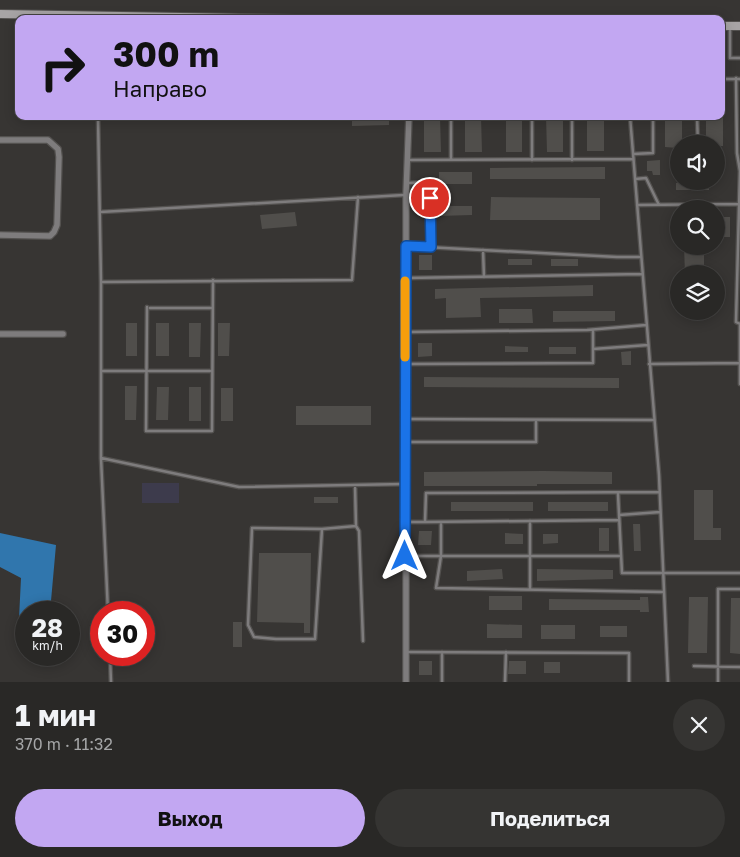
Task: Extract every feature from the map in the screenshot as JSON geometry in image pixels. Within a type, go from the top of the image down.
[{"type":"main road","points":[[0,14],[59,15]]},
{"type":"main road","points":[[725,26],[740,26]]},
{"type":"street","points":[[406,682],[405,332],[406,183],[409,120]]},
{"type":"street","points":[[0,140],[48,140],[58,149],[59,157],[57,225],[54,232],[50,236],[0,235]]},
{"type":"street","points":[[0,334],[63,334]]},
{"type":"lane","points":[[725,26],[730,58],[740,58]]},
{"type":"lane","points":[[725,79],[738,78],[740,204],[736,322],[740,324],[740,384]]},
{"type":"lane","points":[[98,120],[101,282],[101,458],[108,601]]},
{"type":"lane","points":[[450,160],[451,120]]},
{"type":"lane","points":[[532,120],[532,160]]},
{"type":"lane","points":[[572,120],[572,160]]},
{"type":"lane","points":[[630,120],[660,492],[668,682]]},
{"type":"lane","points":[[633,154],[653,153],[653,120]]},
{"type":"lane","points":[[697,120],[698,135]]},
{"type":"lane","points":[[407,160],[633,159]]},
{"type":"lane","points":[[635,178],[646,178],[659,205]]},
{"type":"lane","points":[[406,183],[430,182],[431,247]]},
{"type":"lane","points":[[100,212],[406,195]]},
{"type":"lane","points":[[101,282],[352,280],[358,197]]},
{"type":"lane","points":[[637,205],[740,204]]},
{"type":"lane","points":[[406,246],[641,257]]},
{"type":"lane","points":[[483,250],[484,277]]},
{"type":"lane","points":[[406,278],[642,274]]},
{"type":"lane","points":[[212,308],[148,307],[146,431],[212,431],[213,280]]},
{"type":"lane","points":[[405,332],[593,330],[646,325]]},
{"type":"lane","points":[[405,364],[592,363],[593,330]]},
{"type":"lane","points":[[593,349],[648,345]]},
{"type":"lane","points":[[649,364],[740,363]]},
{"type":"lane","points":[[101,370],[212,371]]},
{"type":"lane","points":[[405,419],[654,420]]},
{"type":"lane","points":[[405,442],[536,442],[536,420]]},
{"type":"lane","points":[[101,458],[239,487],[405,484]]},
{"type":"lane","points":[[356,485],[356,526],[359,531],[363,642]]},
{"type":"lane","points":[[425,522],[426,494],[618,494],[660,492]]},
{"type":"lane","points":[[618,494],[622,573],[740,573]]},
{"type":"lane","points":[[619,515],[660,512]]},
{"type":"lane","points":[[405,522],[619,520]]},
{"type":"lane","points":[[530,521],[530,590]]},
{"type":"lane","points":[[441,522],[441,556],[436,588],[664,592]]},
{"type":"lane","points":[[322,529],[315,639],[254,637],[248,625],[252,528],[322,529],[356,526]]},
{"type":"lane","points":[[405,556],[621,556]]},
{"type":"lane","points":[[718,682],[718,589],[740,589]]},
{"type":"lane","points":[[405,652],[629,653],[629,682]]},
{"type":"lane","points":[[442,652],[442,682]]},
{"type":"lane","points":[[504,682],[506,652]]},
{"type":"lane","points":[[110,666],[111,682]]},
{"type":"lane","points":[[694,666],[740,668]]},
{"type":"shaded area","points":[[142,483],[179,483],[179,503],[142,503]]},
{"type":"water","points":[[0,533],[56,545],[51,601],[20,601],[21,578],[0,567]]},
{"type":"building","points":[[352,120],[389,120],[389,125],[352,126]]},
{"type":"building","points":[[424,120],[440,120],[441,152],[424,152]]},
{"type":"building","points":[[465,120],[481,120],[482,152],[465,152]]},
{"type":"building","points":[[506,120],[522,120],[522,152],[506,152]]},
{"type":"building","points":[[546,120],[563,120],[563,152],[547,152]]},
{"type":"building","points":[[587,120],[604,120],[604,151],[587,151]]},
{"type":"building","points":[[665,120],[682,120],[682,135],[670,135],[670,147],[665,147]]},
{"type":"building","points":[[706,120],[723,120],[723,135],[706,135]]},
{"type":"building","points":[[660,160],[660,175],[653,175],[652,171],[647,171],[647,161]]},
{"type":"building","points":[[605,167],[605,179],[490,179],[490,168]]},
{"type":"building","points":[[439,172],[472,172],[472,184],[439,184]]},
{"type":"building","points":[[491,197],[600,198],[600,220],[490,220]]},
{"type":"building","points":[[438,206],[472,206],[472,215],[438,216]]},
{"type":"building","points":[[295,212],[297,226],[262,229],[260,215]]},
{"type":"building","points":[[725,217],[730,217],[730,237],[725,237]]},
{"type":"building","points":[[419,255],[432,255],[432,270],[419,270]]},
{"type":"building","points":[[684,255],[704,255],[704,265],[685,265]]},
{"type":"building","points":[[508,259],[532,259],[532,265],[508,265]]},
{"type":"building","points":[[551,259],[578,259],[578,266],[551,266]]},
{"type":"building","points":[[593,285],[593,296],[480,298],[481,317],[446,318],[446,298],[435,299],[435,289]]},
{"type":"building","points":[[499,309],[532,309],[533,323],[499,323]]},
{"type":"building","points":[[553,311],[615,311],[615,321],[553,322]]},
{"type":"building","points":[[126,323],[137,323],[137,356],[126,356]]},
{"type":"building","points":[[156,323],[169,323],[169,356],[156,356]]},
{"type":"building","points":[[189,323],[201,323],[200,357],[189,357]]},
{"type":"building","points":[[218,323],[230,323],[229,356],[218,356]]},
{"type":"building","points":[[418,343],[432,343],[432,356],[418,357]]},
{"type":"building","points":[[505,346],[528,347],[528,352],[505,352]]},
{"type":"building","points":[[549,347],[576,347],[576,354],[549,354]]},
{"type":"building","points":[[631,351],[631,365],[622,365],[621,352]]},
{"type":"building","points":[[424,377],[619,378],[619,388],[424,387]]},
{"type":"building","points":[[125,386],[137,386],[136,420],[125,420]]},
{"type":"building","points":[[157,387],[169,387],[168,420],[156,420]]},
{"type":"building","points":[[189,387],[201,387],[201,421],[189,421]]},
{"type":"building","points":[[221,388],[233,388],[233,421],[221,421]]},
{"type":"building","points":[[296,406],[371,406],[371,425],[296,425]]},
{"type":"building","points":[[424,472],[612,472],[612,484],[424,486]]},
{"type":"building","points":[[694,490],[713,490],[713,528],[721,528],[721,540],[694,540]]},
{"type":"building","points":[[314,497],[338,497],[338,503],[314,503]]},
{"type":"building","points":[[451,502],[533,502],[533,511],[451,511]]},
{"type":"building","points":[[548,502],[608,502],[608,511],[548,511]]},
{"type":"building","points":[[633,524],[640,524],[641,551],[634,551]]},
{"type":"building","points":[[599,528],[609,528],[609,551],[599,551]]},
{"type":"building","points":[[419,531],[432,531],[431,545],[418,545]]},
{"type":"building","points":[[505,533],[523,534],[523,544],[505,544]]},
{"type":"building","points":[[543,534],[558,534],[558,543],[543,544]]},
{"type":"building","points":[[259,553],[311,553],[310,633],[304,633],[304,623],[257,622]]},
{"type":"building","points":[[502,569],[503,579],[467,581],[467,571]]},
{"type":"building","points":[[537,569],[613,570],[613,579],[537,581]]},
{"type":"building","points":[[489,596],[522,596],[522,610],[489,610]]},
{"type":"building","points":[[640,597],[648,597],[649,612],[640,612],[640,610],[549,610],[549,599],[640,600]]},
{"type":"building","points":[[689,597],[708,597],[707,653],[688,653]]},
{"type":"building","points":[[731,598],[740,598],[740,654],[730,653]]},
{"type":"building","points":[[233,622],[242,622],[242,647],[233,647]]},
{"type":"building","points":[[487,624],[522,625],[522,638],[487,638]]},
{"type":"building","points":[[541,625],[575,625],[575,639],[541,639]]},
{"type":"building","points":[[600,626],[627,626],[627,637],[600,637]]},
{"type":"building","points":[[419,661],[432,661],[432,675],[419,675]]},
{"type":"building","points":[[509,661],[526,661],[526,674],[508,674]]},
{"type":"building","points":[[544,662],[560,662],[560,673],[544,673]]},
{"type":"slow traffic","points":[[405,281],[405,357]]},
{"type":"route","points":[[405,556],[406,246],[431,247],[430,198]]}]
